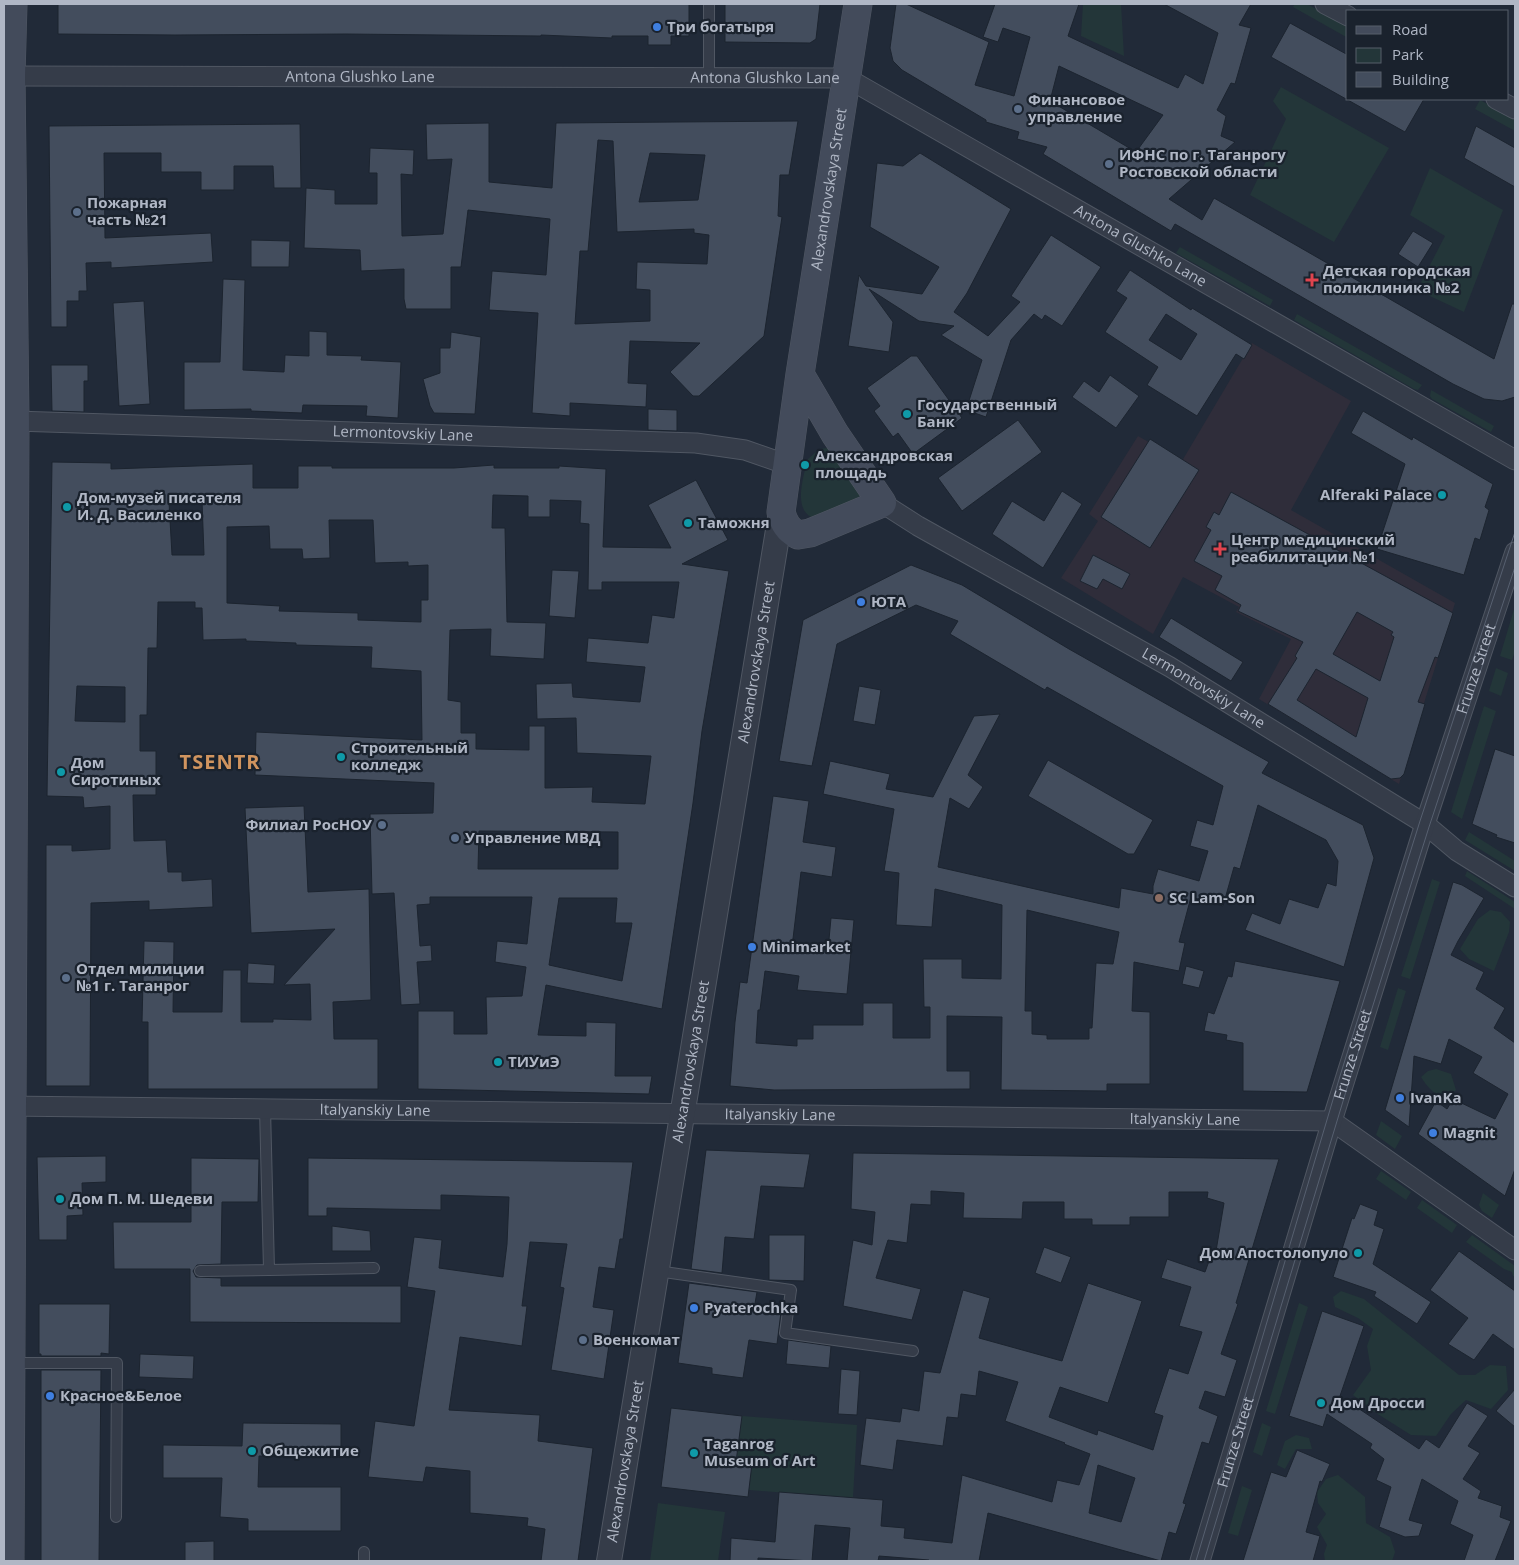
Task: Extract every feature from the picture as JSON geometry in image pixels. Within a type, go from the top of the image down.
[{"type":"main road","points":[[10,1561],[11,1363],[8,1106],[15,421],[7,76],[13,4]]},
{"type":"main road","name":"Alexandrovskaya Street","points":[[781,512],[800,374],[858,4]]},
{"type":"main road","points":[[781,512],[784,522],[790,531],[798,535],[810,533],[882,504],[835,434],[800,374]]},
{"type":"main road","points":[[789,455],[810,429],[823,427],[835,434]]},
{"type":"street","points":[[1325,4],[1346,15]]},
{"type":"street","name":"Antona Glushko Lane","points":[[7,76],[847,78],[1515,460]]},
{"type":"street","points":[[1498,100],[1515,109]]},
{"type":"street","name":"Lermontovskiy Lane","points":[[15,421],[696,443],[789,455]]},
{"type":"street","name":"Lermontovskiy Lane","points":[[882,504],[1170,667],[1425,824],[1457,851],[1515,887]]},
{"type":"street","name":"Alexandrovskaya Street","points":[[609,1561],[781,512]]},
{"type":"street","points":[[773,562],[792,544],[810,533]]},
{"type":"street","name":"Frunze Street","points":[[1200,1561],[1332,1121],[1425,824],[1515,552]]},
{"type":"street","name":"Italyanskiy Lane","points":[[8,1106],[1332,1121]]},
{"type":"street","points":[[1332,1121],[1515,1250]]},
{"type":"lane","points":[[709,4],[709,78]]},
{"type":"lane","points":[[265,1108],[269,1270]]},
{"type":"lane","points":[[200,1271],[374,1268]]},
{"type":"lane","points":[[656,1271],[791,1290],[785,1333],[913,1351]]},
{"type":"lane","points":[[11,1363],[117,1364],[116,1516]]},
{"type":"shaded area","name":"Центр медицинский реабилитации №1","points":[[1252,343],[1351,401],[1291,510],[1455,603],[1399,784],[1259,699],[1291,639],[1236,612],[1239,607],[1183,577],[1153,634],[1061,578],[1098,521],[1089,514],[1138,436],[1182,461]]},
{"type":"green space","points":[[1083,4],[1121,4],[1124,56],[1081,36]]},
{"type":"green space","points":[[1295,4],[1307,4],[1346,25],[1346,37],[1293,7]]},
{"type":"green space","points":[[1281,87],[1389,148],[1334,242],[1250,195],[1286,119],[1273,101]]},
{"type":"green space","points":[[1480,100],[1515,119],[1515,131],[1475,109]]},
{"type":"green space","points":[[1430,168],[1503,210],[1464,312],[1417,290],[1445,236],[1410,215]]},
{"type":"green space","points":[[1180,247],[1273,300],[1270,306],[1176,253]]},
{"type":"green space","points":[[1297,314],[1422,385],[1418,390],[1414,389],[1294,320]]},
{"type":"green space","points":[[1431,390],[1494,426],[1491,432],[1432,399],[1430,396]]},
{"type":"green space","points":[[828,448],[861,495],[837,509],[811,517],[802,506],[801,499],[807,460],[819,449]]},
{"type":"green space","points":[[1515,606],[1515,651],[1512,660],[1500,656]]},
{"type":"green space","points":[[1496,668],[1508,673],[1501,696],[1489,691]]},
{"type":"green space","points":[[1484,706],[1496,711],[1462,819],[1451,812]]},
{"type":"green space","points":[[1469,832],[1515,861],[1515,871],[1465,840]]},
{"type":"green space","points":[[1467,871],[1515,902],[1515,909],[1465,876]]},
{"type":"green space","points":[[1432,879],[1440,882],[1410,979],[1401,976]]},
{"type":"green space","points":[[1490,910],[1501,912],[1510,922],[1509,932],[1494,971],[1469,959],[1460,949],[1478,919]]},
{"type":"green space","points":[[1398,988],[1406,991],[1388,1050],[1380,1047]]},
{"type":"green space","points":[[1436,1069],[1451,1074],[1456,1090],[1448,1098],[1432,1091],[1421,1077],[1428,1071]]},
{"type":"green space","points":[[1381,1121],[1402,1136],[1395,1149],[1376,1135]]},
{"type":"green space","points":[[1381,1171],[1411,1192],[1406,1200],[1376,1179]]},
{"type":"green space","points":[[1483,1193],[1499,1205],[1492,1218],[1482,1211],[1479,1205]]},
{"type":"green space","points":[[1422,1200],[1457,1225],[1452,1233],[1417,1208]]},
{"type":"green space","points":[[1472,1235],[1515,1266],[1515,1277],[1512,1272],[1504,1269],[1466,1242]]},
{"type":"green space","points":[[1341,1291],[1364,1299],[1459,1375],[1475,1375],[1490,1365],[1506,1366],[1508,1390],[1491,1409],[1466,1400],[1451,1414],[1436,1436],[1411,1435],[1373,1411],[1353,1395],[1371,1370],[1367,1346],[1373,1329],[1358,1318],[1335,1307],[1333,1297]]},
{"type":"green space","points":[[1299,1303],[1308,1307],[1275,1414],[1266,1411]]},
{"type":"green space","points":[[742,1416],[857,1425],[853,1498],[749,1490],[752,1464],[721,1461],[738,1445]]},
{"type":"green space","points":[[1262,1423],[1271,1427],[1262,1456],[1253,1452]]},
{"type":"green space","points":[[1296,1435],[1309,1438],[1312,1449],[1296,1449],[1285,1469],[1277,1465],[1285,1441]]},
{"type":"green space","points":[[1338,1475],[1365,1497],[1366,1523],[1390,1537],[1395,1552],[1392,1561],[1325,1561],[1324,1554],[1327,1545],[1317,1527],[1326,1514],[1318,1503],[1317,1492],[1326,1479]]},
{"type":"green space","points":[[1242,1486],[1252,1490],[1238,1536],[1228,1533]]},
{"type":"green space","points":[[658,1503],[725,1512],[718,1561],[650,1561]]},
{"type":"building","points":[[58,4],[689,4],[689,36],[671,36],[671,45],[648,45],[648,36],[612,36],[612,38],[541,35],[58,34]]},
{"type":"building","points":[[725,4],[820,4],[816,39],[810,43],[725,42]]},
{"type":"building","points":[[896,4],[906,4],[989,42],[975,85],[1014,96],[1030,37],[1003,28],[998,42],[983,37],[995,4],[1079,4],[1068,36],[1178,88],[1185,74],[1203,84],[1218,33],[1164,4],[1251,4],[1239,25],[1251,28],[1235,84],[1231,83],[1217,110],[1226,116],[1221,136],[1235,142],[1169,199],[1202,220],[1214,198],[1494,359],[1512,304],[1515,304],[1515,397],[1502,401],[1484,399],[1453,384],[1175,224],[1171,231],[1043,154],[1047,147],[1017,139],[1019,132],[986,122],[986,120],[902,70],[893,61],[890,48]],"holes":[[[1059,66],[1163,115],[1136,152],[1050,101]]]},
{"type":"building","points":[[1290,23],[1346,54],[1346,99],[1271,57]]},
{"type":"building","points":[[1348,100],[1423,100],[1405,132]]},
{"type":"building","points":[[798,121],[789,175],[780,175],[778,216],[782,217],[764,336],[699,396],[693,396],[670,372],[700,343],[630,341],[628,383],[647,384],[646,407],[570,403],[570,416],[532,413],[538,313],[489,310],[492,271],[546,275],[550,219],[468,210],[461,267],[451,267],[451,309],[406,309],[404,269],[361,271],[360,250],[304,248],[306,188],[335,190],[335,204],[377,204],[377,173],[369,173],[370,148],[414,150],[413,175],[401,174],[402,236],[443,234],[452,159],[427,160],[426,124],[489,123],[489,182],[552,188],[556,123]],"holes":[[[598,140],[613,141],[617,232],[694,229],[694,233],[709,235],[707,264],[637,262],[636,289],[650,290],[650,321],[575,324],[580,251],[588,251]],[[650,153],[705,155],[698,200],[639,202]]]},
{"type":"building","points":[[300,124],[301,188],[274,188],[273,166],[234,166],[234,190],[201,190],[201,172],[161,172],[161,153],[104,153],[105,238],[211,233],[213,262],[111,268],[111,262],[86,263],[87,291],[79,291],[79,301],[67,301],[67,327],[51,327],[49,126]]},
{"type":"building","points":[[1476,126],[1515,148],[1515,187],[1464,158]]},
{"type":"building","points":[[920,153],[1011,209],[967,293],[954,312],[988,336],[1020,302],[1011,296],[1051,235],[1101,267],[1062,326],[1045,315],[1042,320],[1034,314],[1011,340],[986,417],[966,410],[982,360],[941,335],[954,326],[919,321],[869,289],[893,322],[889,352],[848,346],[859,275],[866,286],[922,294],[939,267],[870,227],[877,163],[903,166]]},
{"type":"building","points":[[1413,231],[1433,243],[1418,267],[1398,254]]},
{"type":"building","points":[[251,240],[290,241],[289,267],[251,267]]},
{"type":"building","points":[[1130,270],[1191,310],[1192,308],[1252,345],[1244,359],[1236,354],[1197,416],[1147,385],[1158,367],[1105,332],[1127,298],[1116,291]],"holes":[[[1166,314],[1197,334],[1181,360],[1149,340]]]},
{"type":"building","points":[[223,279],[245,280],[243,370],[284,372],[285,355],[309,356],[309,331],[327,332],[327,355],[362,356],[361,360],[401,362],[398,418],[366,416],[367,406],[303,405],[302,413],[251,411],[251,409],[184,410],[184,362],[220,362]]},
{"type":"building","points":[[144,301],[150,404],[119,406],[113,303]]},
{"type":"building","points":[[451,332],[481,337],[475,414],[434,413],[430,406],[423,379],[440,373],[440,348],[450,348]]},
{"type":"building","points":[[911,356],[917,356],[962,418],[913,454],[898,433],[893,437],[874,411],[880,406],[867,388]]},
{"type":"building","points":[[51,365],[88,365],[88,381],[84,381],[84,412],[52,411]]},
{"type":"building","points":[[1110,375],[1139,396],[1116,428],[1072,397],[1084,381],[1099,392]]},
{"type":"building","points":[[648,409],[677,410],[677,431],[648,430]]},
{"type":"building","name":"Alferaki Palace","points":[[1363,411],[1412,440],[1413,437],[1493,484],[1485,507],[1489,510],[1480,540],[1475,538],[1464,575],[1377,549],[1405,464],[1351,433]]},
{"type":"building","points":[[1018,420],[1042,452],[962,511],[938,478]]},
{"type":"building","points":[[1150,439],[1199,470],[1150,548],[1101,517]]},
{"type":"building","points":[[52,462],[111,463],[111,469],[253,464],[253,488],[298,488],[298,466],[332,466],[332,468],[454,468],[494,465],[494,468],[559,468],[559,466],[606,469],[603,547],[671,548],[648,505],[696,480],[728,540],[682,564],[729,571],[702,731],[662,1009],[546,985],[538,1035],[586,1036],[586,1022],[616,1023],[615,1076],[652,1076],[649,1094],[418,1089],[418,1011],[454,1011],[454,1034],[487,1034],[486,997],[522,996],[526,967],[495,962],[497,941],[527,944],[532,897],[430,897],[430,904],[417,905],[420,946],[431,945],[432,961],[417,962],[420,1004],[401,1005],[394,893],[372,894],[370,814],[433,813],[434,783],[255,775],[256,732],[422,740],[421,671],[371,668],[372,647],[296,645],[296,643],[246,641],[246,639],[203,640],[202,608],[195,608],[195,602],[158,602],[157,648],[148,648],[147,715],[140,715],[140,751],[156,751],[156,795],[133,795],[134,841],[166,840],[168,872],[182,872],[182,881],[212,879],[213,907],[149,910],[149,901],[91,903],[90,1086],[46,1086],[46,845],[72,845],[72,851],[110,849],[110,806],[84,808],[83,797],[47,796]],"holes":[[[493,495],[528,496],[528,517],[550,517],[550,500],[581,501],[580,523],[589,524],[588,590],[602,590],[602,582],[679,582],[674,618],[652,615],[648,643],[588,638],[586,662],[645,667],[640,702],[573,697],[572,683],[536,684],[537,719],[576,718],[577,753],[651,756],[645,804],[592,802],[593,787],[545,788],[545,726],[529,726],[529,750],[476,749],[476,733],[461,733],[461,702],[448,700],[450,630],[491,629],[490,656],[544,659],[546,623],[507,622],[505,528],[492,528]],[[202,501],[204,555],[172,555],[169,502]],[[329,520],[373,520],[375,563],[408,562],[408,566],[428,565],[428,600],[421,600],[421,622],[358,620],[358,613],[279,611],[280,606],[227,603],[227,527],[269,526],[270,549],[302,549],[303,559],[330,558]],[[77,686],[125,687],[125,722],[75,721]],[[479,831],[618,832],[618,869],[478,869]],[[559,898],[617,898],[615,923],[632,923],[622,981],[549,965]]]},
{"type":"building","points":[[1062,491],[1082,504],[1043,568],[992,534],[1012,501],[1044,521]]},
{"type":"building","points":[[1231,492],[1453,613],[1438,658],[1435,657],[1418,702],[1425,704],[1404,774],[1400,778],[1391,779],[1268,704],[1297,658],[1295,656],[1303,642],[1238,611],[1241,605],[1215,590],[1222,576],[1194,561],[1211,530],[1206,527],[1214,512],[1219,515]],"holes":[[[1357,612],[1393,632],[1391,635],[1394,637],[1380,681],[1333,654]],[[1316,669],[1368,698],[1356,737],[1297,700]]]},
{"type":"building","points":[[1093,555],[1130,574],[1122,589],[1103,579],[1097,589],[1080,581]]},
{"type":"building","points":[[911,565],[962,585],[1069,649],[1269,762],[1262,773],[1363,825],[1374,858],[1344,967],[1245,930],[1252,913],[1280,924],[1289,899],[1318,908],[1327,883],[1336,886],[1338,861],[1326,840],[1258,805],[1240,869],[1234,867],[1223,906],[1191,897],[1179,942],[1185,943],[1179,971],[1134,962],[1132,1011],[1150,1012],[1150,1084],[1107,1084],[1107,1091],[1001,1090],[1002,1017],[947,1016],[947,1071],[970,1071],[970,1089],[774,1090],[730,1086],[740,982],[747,983],[773,796],[809,801],[803,842],[836,847],[832,877],[801,872],[792,947],[828,950],[831,918],[854,920],[847,994],[797,990],[799,976],[765,971],[760,1010],[758,1010],[756,1043],[797,1046],[797,1039],[813,1039],[813,1025],[863,1025],[863,1003],[893,1003],[893,1038],[930,1038],[930,1007],[924,1007],[923,959],[962,959],[962,978],[1001,979],[1002,905],[935,889],[932,927],[896,925],[899,873],[884,871],[894,809],[823,794],[830,761],[890,774],[886,789],[933,797],[974,716],[1000,714],[968,775],[983,787],[969,809],[950,798],[938,867],[1119,908],[1121,888],[1153,894],[1153,886],[1158,869],[1199,881],[1208,851],[1190,846],[1197,820],[1213,825],[1223,786],[1047,687],[1045,690],[950,634],[958,621],[916,605],[837,644],[812,766],[779,761],[803,620]],"holes":[[[1027,910],[1119,932],[1113,964],[1096,963],[1092,1028],[1089,1028],[1089,1039],[1047,1039],[1047,1035],[1032,1034],[1032,1011],[1025,1011]]]},
{"type":"building","points":[[552,570],[579,571],[575,618],[549,616]]},
{"type":"building","points":[[1171,618],[1243,662],[1231,681],[1159,637]]},
{"type":"building","points":[[859,686],[881,690],[875,725],[853,721]]},
{"type":"building","points":[[1495,749],[1515,756],[1515,843],[1496,837],[1497,835],[1472,824]]},
{"type":"building","points":[[1048,760],[1153,820],[1134,854],[1128,854],[1028,796]]},
{"type":"building","points":[[304,806],[308,892],[369,889],[371,1000],[333,1002],[334,1039],[378,1039],[378,1089],[148,1089],[148,1022],[142,1022],[144,941],[174,942],[173,1012],[222,1012],[223,970],[241,970],[241,1022],[273,1022],[273,1019],[311,1020],[310,984],[284,985],[335,929],[251,933],[245,808]]},
{"type":"building","points":[[1453,882],[1484,898],[1451,955],[1484,972],[1476,989],[1505,1008],[1494,1028],[1515,1043],[1515,1169],[1505,1196],[1418,1134],[1436,1101],[1447,1109],[1453,1099],[1495,1119],[1508,1094],[1473,1073],[1482,1057],[1449,1039],[1441,1064],[1414,1056],[1409,1127],[1385,1110]]},
{"type":"building","points":[[1235,961],[1340,981],[1307,1092],[1243,1091],[1243,1043],[1226,1040],[1227,1035],[1204,1031],[1208,1012],[1214,1014],[1228,976],[1232,977]]},
{"type":"building","points":[[248,963],[275,965],[274,984],[247,983]]},
{"type":"building","points":[[1186,966],[1204,971],[1199,988],[1182,984]]},
{"type":"building","points":[[706,1150],[810,1154],[804,1188],[761,1186],[754,1239],[725,1237],[722,1273],[691,1269]]},
{"type":"building","points":[[853,1153],[1279,1159],[1236,1303],[1238,1304],[1221,1354],[1237,1360],[1225,1397],[1205,1391],[1199,1408],[1218,1416],[1209,1444],[1202,1442],[1183,1503],[1186,1504],[1176,1534],[1169,1532],[1161,1561],[988,1513],[979,1561],[929,1561],[879,1556],[878,1561],[847,1561],[850,1528],[815,1525],[812,1561],[758,1558],[758,1561],[730,1561],[731,1538],[775,1542],[779,1492],[883,1500],[881,1526],[905,1528],[904,1538],[952,1543],[962,1475],[1052,1502],[1057,1480],[1079,1485],[1090,1454],[1005,1421],[1018,1382],[979,1371],[976,1396],[961,1394],[958,1418],[947,1417],[943,1446],[897,1440],[893,1470],[860,1465],[866,1418],[900,1422],[902,1408],[919,1411],[924,1371],[940,1373],[963,1290],[990,1298],[979,1338],[1062,1361],[1088,1283],[1142,1301],[1108,1403],[1060,1387],[1049,1417],[1097,1435],[1098,1430],[1153,1450],[1163,1416],[1154,1413],[1169,1368],[1188,1374],[1202,1332],[1179,1326],[1191,1287],[1161,1278],[1167,1259],[1205,1272],[1213,1250],[1216,1251],[1224,1203],[1207,1198],[1208,1192],[1169,1192],[1169,1217],[1130,1217],[1130,1225],[1092,1225],[1092,1219],[1064,1219],[1064,1202],[1023,1202],[1022,1219],[963,1218],[964,1193],[931,1191],[931,1205],[911,1204],[907,1243],[888,1240],[876,1278],[921,1289],[912,1320],[843,1306],[853,1240],[872,1245],[875,1212],[851,1209]],"holes":[[[1098,1465],[1135,1478],[1121,1522],[1089,1513]]]},
{"type":"building","name":"Дом П. М. Шедеви","points":[[106,1156],[106,1182],[82,1183],[83,1215],[67,1216],[67,1240],[39,1240],[37,1157]]},
{"type":"building","points":[[191,1158],[259,1159],[258,1202],[222,1202],[221,1264],[197,1265],[193,1271],[196,1277],[221,1278],[221,1286],[401,1286],[401,1323],[190,1322],[190,1269],[114,1269],[113,1222],[191,1222]]},
{"type":"building","points":[[308,1158],[633,1162],[623,1239],[620,1239],[615,1269],[599,1267],[593,1307],[614,1310],[604,1379],[551,1370],[564,1288],[560,1287],[567,1244],[530,1242],[522,1306],[527,1306],[522,1346],[460,1337],[449,1410],[540,1415],[538,1441],[593,1448],[578,1561],[541,1561],[545,1529],[527,1526],[528,1518],[470,1513],[470,1471],[426,1467],[423,1482],[368,1477],[375,1421],[414,1426],[435,1291],[407,1287],[414,1237],[442,1240],[439,1268],[503,1277],[507,1244],[509,1197],[441,1195],[441,1210],[327,1208],[327,1216],[308,1216]]},
{"type":"building","points":[[1360,1204],[1378,1211],[1374,1225],[1384,1229],[1373,1264],[1431,1302],[1417,1324],[1374,1296],[1376,1292],[1333,1277],[1352,1218],[1354,1219]]},
{"type":"building","points":[[332,1226],[370,1231],[371,1251],[332,1251]]},
{"type":"building","points":[[769,1235],[805,1235],[804,1281],[769,1280]]},
{"type":"building","points":[[1044,1247],[1071,1257],[1061,1283],[1035,1273]]},
{"type":"building","points":[[1459,1251],[1515,1291],[1515,1350],[1493,1334],[1474,1360],[1448,1344],[1468,1318],[1430,1290]]},
{"type":"building","points":[[689,1283],[757,1292],[754,1309],[781,1312],[777,1344],[749,1340],[743,1378],[712,1374],[712,1368],[678,1363]]},
{"type":"building","points":[[39,1304],[110,1304],[109,1354],[101,1353],[101,1356],[41,1356],[39,1354]]},
{"type":"building","points":[[1322,1311],[1364,1326],[1340,1396],[1419,1449],[1426,1439],[1439,1448],[1467,1403],[1488,1416],[1468,1446],[1480,1453],[1463,1479],[1481,1491],[1478,1498],[1502,1506],[1500,1517],[1511,1521],[1495,1561],[1464,1561],[1473,1535],[1450,1524],[1458,1501],[1422,1479],[1409,1520],[1423,1524],[1419,1536],[1405,1537],[1379,1527],[1391,1487],[1376,1480],[1384,1459],[1370,1448],[1372,1444],[1327,1414],[1323,1427],[1289,1416]]},
{"type":"building","points":[[788,1340],[831,1346],[829,1368],[786,1364]]},
{"type":"building","points":[[140,1354],[194,1356],[193,1379],[139,1377]]},
{"type":"building","points":[[841,1369],[860,1371],[857,1415],[838,1414]]},
{"type":"building","points":[[41,1370],[101,1370],[99,1561],[41,1561]]},
{"type":"building","points":[[1515,1389],[1515,1427],[1496,1411]]},
{"type":"building","name":"Taganrog Museum of Art","points":[[671,1408],[742,1416],[736,1462],[752,1464],[748,1497],[661,1487]]},
{"type":"building","points":[[243,1423],[341,1424],[341,1457],[259,1456],[258,1487],[341,1487],[341,1531],[248,1531],[248,1519],[220,1517],[222,1478],[163,1478],[163,1445],[242,1446]]},
{"type":"building","points":[[1297,1450],[1330,1464],[1322,1482],[1320,1481],[1306,1532],[1320,1536],[1313,1561],[1243,1561],[1271,1472],[1286,1477]]},
{"type":"building","points":[[214,1541],[214,1561],[185,1561],[185,1542]]},
{"type":"tram line","points":[[1196,1561],[1340,1076],[1420,821],[1515,532]]},
{"type":"tram line","points":[[1204,1561],[1347,1088],[1429,827],[1515,567]]},
{"type":"place","name":"Три богатыря","points":[[657,27]]},
{"type":"place","name":"Финансовое управление","points":[[1018,109]]},
{"type":"place","name":"ИФНС по г. Таганрогу Ростовской области","points":[[1109,164]]},
{"type":"place","name":"Пожарная часть №21","points":[[77,212]]},
{"type":"place","name":"Детская городская поликлиника №2","points":[[1312,280]]},
{"type":"place","name":"Государственный Банк","points":[[907,414]]},
{"type":"place","name":"Александровская площадь","points":[[805,465]]},
{"type":"place","name":"Alferaki Palace","points":[[1442,495]]},
{"type":"place","name":"Дом-музей писателя И. Д. Василенко","points":[[67,507]]},
{"type":"place","name":"Таможня","points":[[688,523]]},
{"type":"place","name":"Центр медицинский реабилитации №1","points":[[1220,549]]},
{"type":"place","name":"ЮТА","points":[[861,602]]},
{"type":"place","name":"Строительный колледж","points":[[341,757]]},
{"type":"place","name":"Дом Сиротиных","points":[[61,772]]},
{"type":"place","name":"Филиал РосНОУ","points":[[382,825]]},
{"type":"place","name":"Управление МВД","points":[[455,838]]},
{"type":"place","name":"SC Lam-Son","points":[[1159,898]]},
{"type":"place","name":"Minimarket","points":[[752,947]]},
{"type":"place","name":"Отдел милиции №1 г. Таганрог","points":[[66,978]]},
{"type":"place","name":"ТИУиЭ","points":[[498,1062]]},
{"type":"place","name":"IvanKa","points":[[1400,1098]]},
{"type":"place","name":"Magnit","points":[[1433,1133]]},
{"type":"place","name":"Дом П. М. Шедеви","points":[[60,1199]]},
{"type":"place","name":"Дом Апостолопуло","points":[[1358,1253]]},
{"type":"place","name":"Pyaterochka","points":[[694,1308]]},
{"type":"place","name":"Военкомат","points":[[583,1340]]},
{"type":"place","name":"Красное&Белое","points":[[50,1396]]},
{"type":"place","name":"Дом Дросси","points":[[1321,1403]]},
{"type":"place","name":"Общежитие","points":[[252,1451]]},
{"type":"place","name":"Taganrog Museum of Art","points":[[694,1453]]},
{"type":"district","name":"TSENTR","points":[[220,762]]}]
